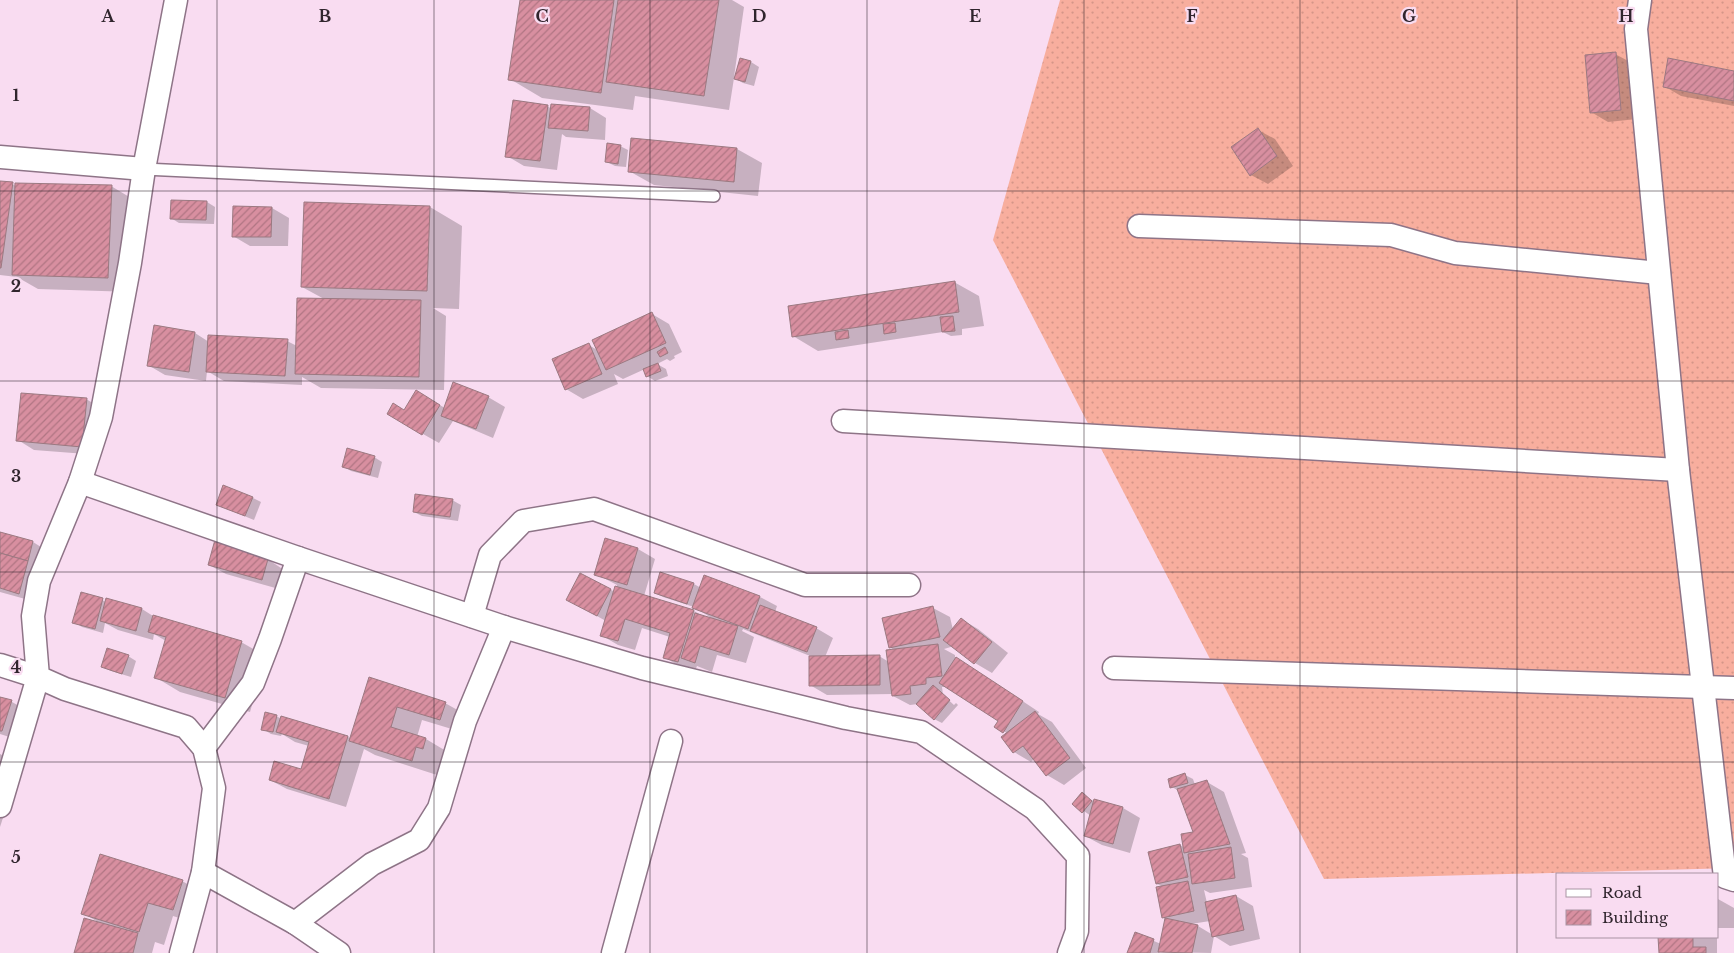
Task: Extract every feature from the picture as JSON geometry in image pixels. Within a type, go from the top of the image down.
[{"type":"street","points":[[0,806],[38,677],[33,616],[39,581],[80,482],[101,417],[176,0]]},
{"type":"street","points":[[1640,0],[1636,29],[1678,470],[1726,877],[1734,880]]},
{"type":"street","points":[[0,156],[144,170]]},
{"type":"street","points":[[1139,226],[1391,235],[1455,253],[1660,273]]},
{"type":"street","points":[[843,421],[1678,470]]},
{"type":"street","points":[[80,482],[504,627],[642,668],[846,718],[921,732],[1035,809],[1078,856],[1077,931],[1069,953]]},
{"type":"street","points":[[472,616],[490,555],[523,521],[594,510],[805,584],[909,585]]},
{"type":"street","points":[[204,748],[253,683],[298,558]]},
{"type":"street","points":[[295,923],[372,864],[419,840],[439,808],[465,720],[504,627]]},
{"type":"street","points":[[0,665],[38,677],[65,689],[186,727],[204,748],[214,788],[203,872],[181,953]]},
{"type":"street","points":[[1114,668],[1734,688]]},
{"type":"street","points":[[613,953],[671,741]]},
{"type":"street","points":[[203,872],[295,923],[340,953]]},
{"type":"lane","points":[[144,170],[714,196]]},
{"type":"shaded area","points":[[1060,0],[1734,0],[1734,868],[1324,879],[993,240]]},
{"type":"building","points":[[520,0],[614,0],[601,93],[508,80]]},
{"type":"building","points":[[618,0],[719,0],[704,96],[606,82]]},
{"type":"building","points":[[1616,52],[1621,110],[1590,113],[1585,55]]},
{"type":"building","points":[[740,58],[751,61],[745,82],[734,79]]},
{"type":"building","points":[[1668,58],[1734,71],[1734,101],[1663,87]]},
{"type":"building","points":[[513,100],[548,105],[540,161],[505,157]]},
{"type":"building","points":[[551,104],[590,107],[588,131],[548,128]]},
{"type":"building","points":[[1258,128],[1277,156],[1250,176],[1231,147]]},
{"type":"building","points":[[631,138],[737,148],[734,182],[628,172]]},
{"type":"building","points":[[607,143],[621,145],[618,164],[605,162]]},
{"type":"building","points":[[0,181],[13,182],[1,268],[0,268]]},
{"type":"building","points":[[15,183],[112,185],[108,278],[12,275]]},
{"type":"building","points":[[171,200],[207,201],[206,220],[170,219]]},
{"type":"building","points":[[304,202],[430,206],[427,291],[301,287]]},
{"type":"building","points":[[233,206],[272,207],[271,237],[232,237]]},
{"type":"building","points":[[955,281],[959,312],[792,337],[788,306]]},
{"type":"building","points":[[297,298],[421,300],[419,377],[295,374]]},
{"type":"building","points":[[652,312],[666,343],[606,370],[592,340]]},
{"type":"building","points":[[953,316],[955,331],[942,332],[940,317]]},
{"type":"building","points":[[895,323],[896,332],[884,334],[883,324]]},
{"type":"building","points":[[154,325],[195,332],[189,372],[147,366]]},
{"type":"building","points":[[848,330],[849,338],[836,340],[835,332]]},
{"type":"building","points":[[208,335],[288,339],[285,376],[206,372]]},
{"type":"building","points":[[589,343],[602,374],[565,390],[552,359]]},
{"type":"building","points":[[665,347],[668,353],[660,357],[657,352]]},
{"type":"building","points":[[658,363],[661,371],[646,377],[643,369]]},
{"type":"building","points":[[453,382],[489,396],[476,429],[441,416]]},
{"type":"building","points":[[416,390],[440,405],[422,435],[387,414],[393,403],[404,410]]},
{"type":"building","points":[[21,393],[87,398],[82,447],[16,441]]},
{"type":"building","points":[[347,448],[375,456],[370,475],[342,467]]},
{"type":"building","points":[[223,485],[253,497],[245,516],[216,505]]},
{"type":"building","points":[[415,494],[453,499],[450,517],[413,512]]},
{"type":"building","points":[[0,532],[33,541],[28,561],[0,553]]},
{"type":"building","points":[[216,536],[249,545],[247,553],[268,559],[262,580],[208,565]]},
{"type":"building","points":[[605,538],[638,548],[627,585],[594,575]]},
{"type":"building","points":[[0,553],[28,561],[19,594],[0,588]]},
{"type":"building","points":[[660,572],[694,583],[687,604],[654,593]]},
{"type":"building","points":[[580,573],[611,589],[597,616],[566,600]]},
{"type":"building","points":[[704,575],[760,596],[748,629],[692,608]]},
{"type":"building","points":[[615,586],[694,610],[678,662],[663,658],[670,633],[625,619],[618,641],[600,636]]},
{"type":"building","points":[[81,592],[103,598],[95,629],[72,623]]},
{"type":"building","points":[[106,598],[142,608],[136,631],[100,621]]},
{"type":"building","points":[[760,605],[817,627],[807,652],[750,631]]},
{"type":"building","points":[[933,606],[940,637],[889,648],[882,618]]},
{"type":"building","points":[[695,613],[738,626],[729,655],[700,646],[695,663],[681,658]]},
{"type":"building","points":[[153,615],[242,641],[225,698],[154,678],[166,637],[148,632]]},
{"type":"building","points":[[961,618],[992,642],[974,664],[943,640]]},
{"type":"building","points":[[938,644],[942,676],[926,678],[926,684],[910,686],[911,694],[892,696],[886,650]]},
{"type":"building","points":[[107,648],[129,655],[122,674],[101,667]]},
{"type":"building","points":[[880,655],[880,685],[809,686],[809,656]]},
{"type":"building","points":[[956,657],[1023,701],[1003,733],[994,727],[998,721],[939,683]]},
{"type":"building","points":[[369,677],[446,702],[440,720],[397,707],[391,727],[426,738],[423,749],[416,747],[412,761],[349,741]]},
{"type":"building","points":[[933,685],[950,700],[934,720],[916,704]]},
{"type":"building","points":[[0,697],[12,700],[2,731],[0,731]]},
{"type":"building","points":[[1035,711],[1070,758],[1046,776],[1023,746],[1013,753],[1001,737]]},
{"type":"building","points":[[265,712],[277,715],[273,732],[261,730]]},
{"type":"building","points":[[281,716],[348,736],[329,799],[269,780],[274,761],[301,769],[309,742],[276,732]]},
{"type":"building","points":[[1185,773],[1188,783],[1170,788],[1168,779]]},
{"type":"building","points":[[1207,780],[1230,844],[1184,853],[1181,834],[1193,832],[1177,789]]},
{"type":"building","points":[[1082,792],[1092,801],[1082,813],[1072,804]]},
{"type":"building","points":[[1094,799],[1123,807],[1113,844],[1084,836]]},
{"type":"building","points":[[1180,844],[1188,877],[1156,884],[1148,852]]},
{"type":"building","points":[[1231,847],[1235,878],[1192,884],[1188,854]]},
{"type":"building","points":[[100,854],[183,880],[173,910],[148,903],[139,932],[81,914]]},
{"type":"building","points":[[1188,881],[1194,911],[1162,918],[1156,887]]},
{"type":"building","points":[[1236,895],[1244,930],[1212,937],[1205,902]]},
{"type":"building","points":[[84,918],[138,933],[133,953],[74,953]]},
{"type":"building","points":[[1165,918],[1198,925],[1192,953],[1158,952]]},
{"type":"building","points":[[1135,932],[1154,939],[1150,953],[1127,953]]},
{"type":"building","points":[[1658,938],[1693,938],[1693,947],[1706,947],[1706,953],[1659,953]]}]
